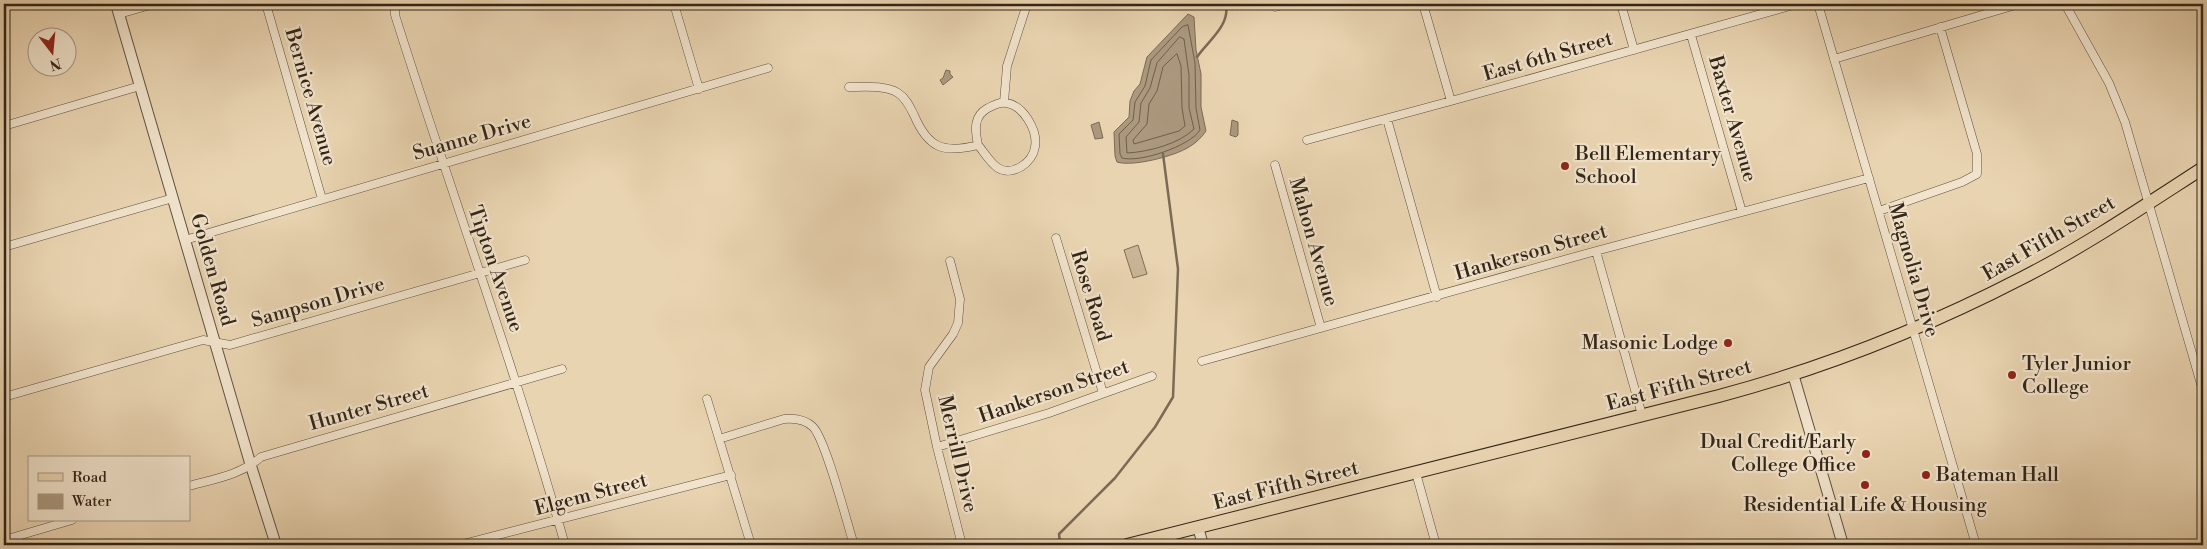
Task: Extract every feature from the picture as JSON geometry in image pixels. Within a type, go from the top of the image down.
[{"type":"main road","name":"East Fifth Street","points":[[1127,545],[1735,392],[1793,374],[1913,329],[2024,277],[2203,168]]},
{"type":"street","name":"Golden Road","points":[[116,4],[251,466],[276,545]]},
{"type":"street","points":[[119,14],[154,4]]},
{"type":"street","name":"Bernice Avenue","points":[[266,4],[322,199]]},
{"type":"street","name":"Tipton Avenue","points":[[395,4],[395,15],[442,163],[516,382],[565,545]]},
{"type":"street","points":[[480,4],[549,4]]},
{"type":"street","points":[[674,4],[699,88]]},
{"type":"street","points":[[1004,102],[1006,66],[1027,4]]},
{"type":"street","points":[[1275,7],[1287,4]]},
{"type":"street","points":[[1423,4],[1451,102]]},
{"type":"street","points":[[1621,4],[1634,50]]},
{"type":"street","name":"East 6th Street","points":[[1307,140],[1451,102],[1797,4]]},
{"type":"street","name":"Magnolia Drive","points":[[1818,4],[1976,545]]},
{"type":"street","points":[[1834,59],[2019,4]]},
{"type":"street","points":[[2066,4],[2115,96],[2149,202],[2203,390]]},
{"type":"street","points":[[1879,211],[1962,182],[1977,174],[1977,154],[1940,28]]},
{"type":"street","name":"Baxter Avenue","points":[[1691,35],[1742,212]]},
{"type":"street","name":"Suanne Drive","points":[[185,240],[768,68]]},
{"type":"street","points":[[4,126],[140,86]]},
{"type":"street","points":[[849,87],[880,88],[896,92],[907,103],[922,133],[938,146],[956,149],[978,145]]},
{"type":"street","points":[[1004,102],[1022,111],[1031,126],[1036,142],[1030,159],[1014,170],[1003,170],[994,164],[978,145],[975,127],[978,117],[985,110],[1004,102]]},
{"type":"street","points":[[1387,119],[1437,297]]},
{"type":"street","name":"Mahon Avenue","points":[[1274,165],[1321,328]]},
{"type":"street","name":"Hankerson Street","points":[[1202,361],[1437,297],[1596,251],[1869,178]]},
{"type":"street","points":[[4,247],[173,198]]},
{"type":"street","name":"Rose Road","points":[[1056,238],[1103,393]]},
{"type":"street","points":[[1596,251],[1642,415]]},
{"type":"street","name":"Sampson Drive","points":[[4,397],[203,340],[230,345],[525,260]]},
{"type":"street","name":"Merrill Drive","points":[[950,261],[960,299],[958,322],[953,334],[929,368],[925,390],[937,447],[962,545]]},
{"type":"street","points":[[2195,361],[2203,359]]},
{"type":"street","name":"Hunter Street","points":[[190,486],[240,472],[251,466],[261,457],[562,369]]},
{"type":"street","points":[[1793,374],[1843,545]]},
{"type":"street","name":"Hankerson Street","points":[[937,447],[1050,413],[1152,376]]},
{"type":"street","points":[[707,399],[751,545]]},
{"type":"street","points":[[719,439],[784,419],[803,420],[812,425],[822,441],[854,545]]},
{"type":"street","points":[[1416,473],[1436,545]]},
{"type":"street","name":"Elgem Street","points":[[459,545],[558,521],[730,475]]},
{"type":"street","points":[[4,540],[65,522]]},
{"type":"street","points":[[1198,527],[1203,545]]},
{"type":"shaded area","points":[[1138,245],[1147,274],[1133,278],[1124,250]]},
{"type":"water","points":[[1188,14],[1194,17],[1196,50],[1201,74],[1201,107],[1206,131],[1194,144],[1174,154],[1143,162],[1117,162],[1114,132],[1129,117],[1130,101],[1134,91],[1140,84],[1147,57]]},
{"type":"water","points":[[946,70],[950,71],[953,77],[943,85],[940,80],[943,78]]},
{"type":"water","points":[[1232,120],[1238,122],[1238,135],[1236,137],[1230,135]]},
{"type":"water","points":[[1099,122],[1103,138],[1095,139],[1091,125]]},
{"type":"waterway","points":[[1197,57],[1217,33],[1225,19],[1226,4]]},
{"type":"waterway","points":[[1060,543],[1059,534],[1115,478],[1155,427],[1173,397],[1178,269],[1163,154]]},
{"type":"place","name":"Bell Elementary School","points":[[1565,166]]},
{"type":"place","name":"Masonic Lodge","points":[[1728,343]]},
{"type":"place","name":"Tyler Junior College","points":[[2012,375]]},
{"type":"place","name":"Dual Credit/Early College Office","points":[[1866,454]]},
{"type":"place","name":"Bateman Hall","points":[[1926,475]]},
{"type":"place","name":"Residential Life & Housing","points":[[1865,485]]}]
